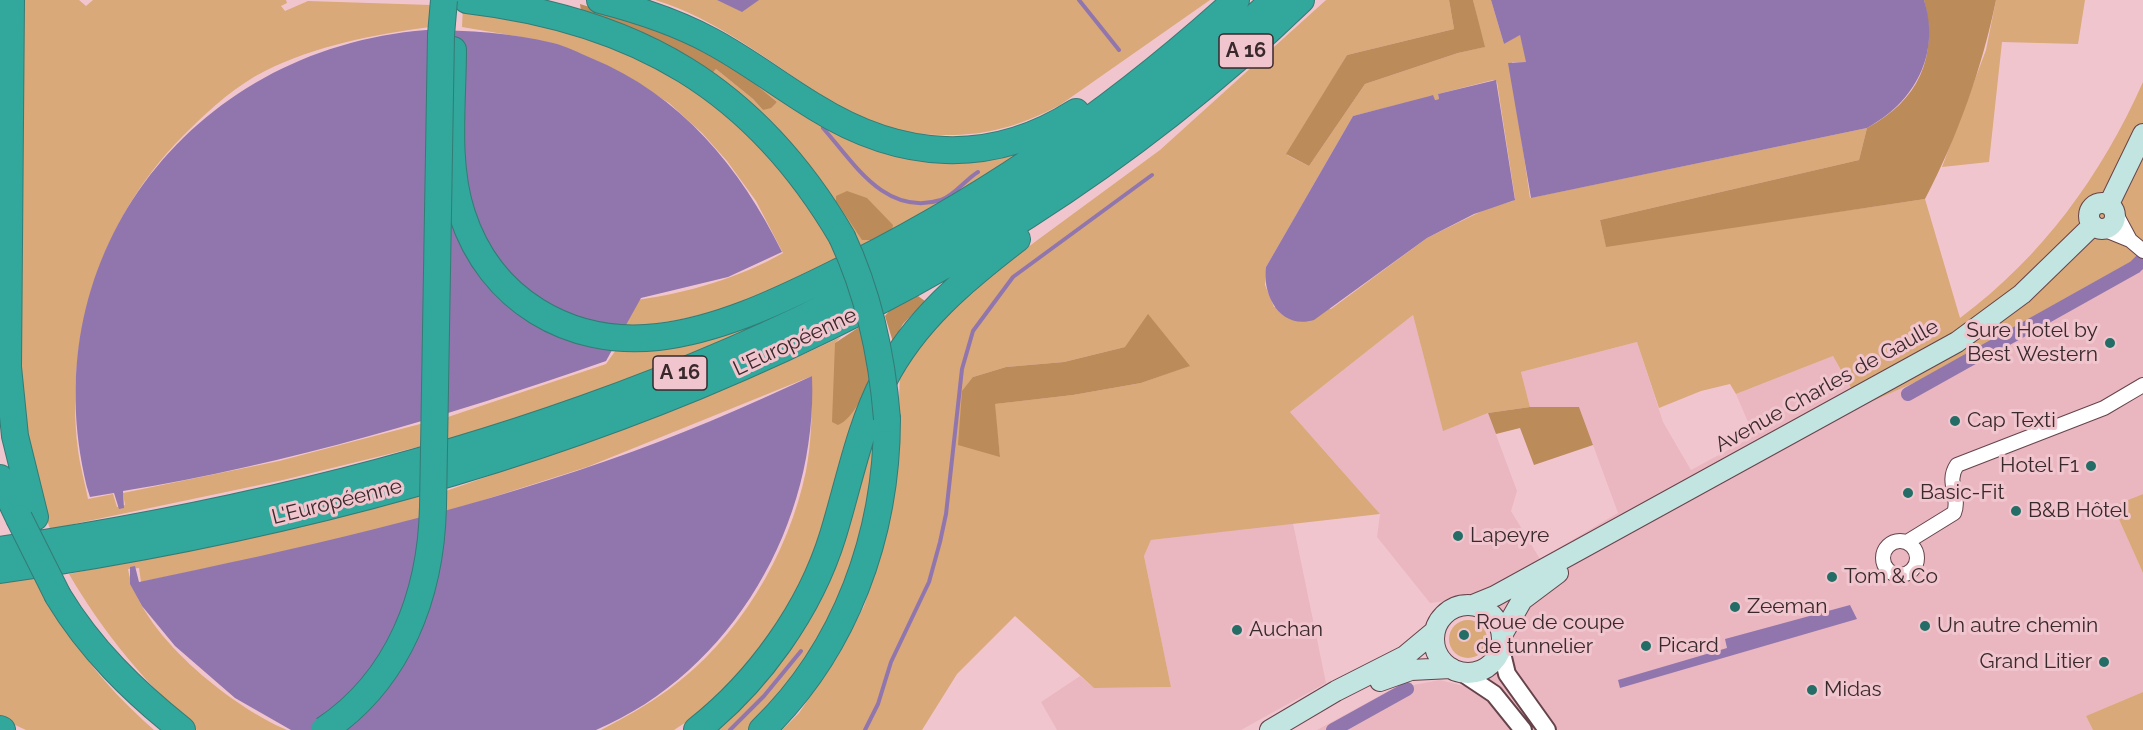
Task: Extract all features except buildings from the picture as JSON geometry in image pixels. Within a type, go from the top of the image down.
[{"type":"highway","points":[[324,730],[365,694],[390,664],[418,607],[430,558],[434,507],[441,35],[444,0]]},
{"type":"highway","points":[[451,0],[455,185],[467,230],[489,269],[520,301],[545,318],[572,330],[623,338],[679,334],[735,318],[813,285],[898,242],[981,194],[1071,134],[1132,89],[1236,0]]},
{"type":"highway","points":[[467,0],[533,11],[591,26],[641,46],[691,73],[740,109],[774,142],[818,196],[842,237],[871,312],[880,354],[887,419],[885,465],[879,511],[855,592],[838,628],[793,696],[762,730]]},
{"type":"highway","points":[[600,0],[647,13],[693,32],[732,53],[816,108],[870,136],[904,146],[952,151],[1004,145],[1038,134],[1060,122],[1110,88],[1221,0]]},
{"type":"highway","name":"L'Européenne","points":[[0,550],[198,515],[390,470],[553,420],[721,356],[869,286],[954,239],[1037,187],[1156,102],[1274,0]]},
{"type":"highway","name":"L'Européenne","points":[[0,570],[191,536],[346,501],[467,468],[653,404],[813,335],[944,266],[1069,189],[1189,100],[1301,0]]},
{"type":"highway","points":[[11,11],[8,367],[27,518]]},
{"type":"highway","points":[[697,730],[722,708],[764,661],[804,602],[832,538],[874,403],[889,370],[909,339],[939,305],[974,273],[1133,156],[1154,138],[1189,100]]},
{"type":"highway","points":[[0,478],[27,518],[63,596],[97,651],[174,724]]},
{"type":"main road","name":"Avenue Charles de Gaulle","points":[[1473,605],[1488,600],[1957,342],[2022,294],[2098,227],[2089,217],[2091,208],[2098,203],[2112,208],[2143,134]]},
{"type":"main road","name":"Avenue Charles de Gaulle","points":[[1501,642],[1513,612],[1526,596],[1626,524]]},
{"type":"main road","points":[[1473,605],[1484,609],[1494,617],[1501,642],[1495,660],[1485,668],[1470,673],[1456,670],[1418,669],[1397,674],[1354,691],[1272,730],[1405,656],[1435,631],[1448,612],[1459,606],[1473,605]]},
{"type":"main road","points":[[1435,631],[1436,651],[1456,670]]},
{"type":"street","points":[[2112,208],[2137,246]]},
{"type":"street","points":[[2098,227],[2137,246]]},
{"type":"street","points":[[1907,542],[1954,513],[1957,501],[1951,480],[1957,465],[2104,408],[2143,385]]},
{"type":"street","points":[[1501,642],[1507,674],[1547,730]]},
{"type":"street","points":[[1456,670],[1494,694],[1523,730]]},
{"type":"shaded area","points":[[19,0],[79,0],[86,6],[93,0],[286,0],[287,3],[281,6],[285,11],[308,1],[431,5],[430,27],[325,48],[265,71],[235,90],[207,113],[160,162],[134,197],[113,236],[96,276],[84,318],[77,361],[75,405],[78,450],[88,499],[113,494],[117,507],[125,505],[123,493],[279,461],[424,423],[426,445],[283,480],[50,529],[30,467],[17,372]]},
{"type":"shaded area","points":[[655,0],[1210,0],[1060,105],[1042,114],[992,131],[940,135],[896,133],[873,126],[721,30],[678,8]]},
{"type":"shaded area","points":[[717,0],[759,0],[742,12]]},
{"type":"shaded area","points":[[1326,0],[1449,0],[1454,29],[1347,55],[1287,155],[1309,166],[1365,84],[1458,53],[1484,47],[1473,0],[1491,0],[1504,44],[1520,34],[1527,63],[1512,62],[1530,198],[1867,128],[1859,160],[1600,220],[1606,246],[1925,199],[1960,318],[2017,269],[2066,212],[2108,150],[2143,82],[2143,269],[2133,264],[1932,375],[1861,406],[1833,356],[1736,394],[1730,384],[1701,391],[1659,408],[1637,342],[1521,372],[1530,407],[1488,413],[1443,431],[1413,315],[1290,412],[1380,514],[1151,540],[1144,556],[1171,687],[1094,688],[1015,616],[957,674],[922,730],[782,730],[799,713],[836,659],[864,606],[882,550],[896,476],[900,373],[933,321],[973,293],[994,272],[1160,150]],"holes":[[[1493,80],[1497,82],[1515,198],[1513,201],[1488,208],[1427,238],[1331,309],[1274,307],[1265,285],[1266,267],[1353,116],[1433,96],[1434,100],[1439,99],[1438,94]],[[1125,347],[1189,366],[1141,383],[1073,395],[994,404],[1000,457],[973,377],[1006,367],[1064,362]]]},
{"type":"shaded area","points":[[1449,0],[1473,0],[1485,47],[1458,53],[1365,84],[1309,166],[1286,154],[1347,55],[1454,29]]},
{"type":"shaded area","points":[[1491,0],[1924,0],[1929,39],[1920,74],[1911,90],[1899,105],[1867,128],[1531,198],[1508,63],[1526,62],[1520,35],[1504,44]]},
{"type":"shaded area","points":[[1924,0],[1996,0],[1984,51],[1968,101],[1925,199],[1606,247],[1600,220],[1859,160],[1867,128],[1900,105],[1920,75],[1929,40]]},
{"type":"shaded area","points":[[1996,0],[2085,0],[2078,44],[2002,42],[1989,162],[1942,167],[1986,50]]},
{"type":"shaded area","points":[[580,4],[693,39],[743,74],[777,102],[771,108],[763,110],[716,69],[711,75],[581,11]]},
{"type":"shaded area","points":[[463,6],[619,45],[714,97],[784,168],[842,259],[763,293],[710,312],[655,324],[625,326],[637,300],[675,293],[731,277],[783,253],[756,201],[727,161],[702,133],[669,103],[627,77],[521,37],[462,27]]},
{"type":"shaded area","points":[[426,30],[490,33],[553,43],[623,73],[680,113],[704,137],[747,191],[782,252],[728,277],[641,298],[606,361],[488,401],[307,453],[123,491],[124,508],[119,509],[114,493],[90,497],[76,410],[82,328],[105,251],[145,182],[198,124],[264,78],[341,46]]},
{"type":"shaded area","points":[[716,69],[763,110],[777,102],[743,74],[837,129],[1016,149],[1020,160],[860,253],[808,164],[769,120],[711,75]]},
{"type":"shaded area","points":[[1496,80],[1515,200],[1474,214],[1427,238],[1314,320],[1302,322],[1283,315],[1270,299],[1266,267],[1353,116],[1433,95],[1435,100],[1439,99],[1438,94]]},
{"type":"shaded area","points":[[847,191],[867,198],[893,225],[892,231],[875,240],[862,240],[836,201],[836,196]]},
{"type":"shaded area","points":[[2133,264],[2143,269],[2143,494],[2113,506],[2143,573],[2143,692],[2086,716],[2093,730],[1317,730],[1392,689],[1440,680],[1472,688],[1508,665],[1507,647],[1510,633],[1501,610],[1482,597],[1430,603],[1377,537],[1380,514],[1290,412],[1413,315],[1443,430],[1488,413],[1517,491],[1511,511],[1540,559],[1618,513],[1579,407],[1530,407],[1521,372],[1637,342],[1663,422],[1691,470],[1754,436],[1736,394],[1833,356],[1860,406],[1932,375]]},
{"type":"shaded area","points":[[839,290],[716,346],[559,404],[442,442],[442,419],[606,364],[618,347]]},
{"type":"shaded area","points":[[918,296],[925,301],[903,324],[893,342],[885,316],[891,309]]},
{"type":"shaded area","points":[[1148,314],[1190,366],[1141,383],[1073,395],[995,404],[1000,457],[958,445],[962,391],[973,377],[1006,367],[1064,362],[1125,347]]},
{"type":"shaded area","points":[[864,324],[870,359],[869,378],[854,410],[844,422],[838,425],[832,422],[835,343]]},
{"type":"shaded area","points":[[841,337],[835,343],[876,380],[801,588],[760,651],[703,711],[674,730],[601,730],[652,701],[693,669],[738,621],[756,593],[787,534],[798,503],[811,436],[812,376],[587,467],[440,514],[443,492],[694,400]]},
{"type":"shaded area","points":[[812,376],[810,431],[800,485],[782,537],[758,586],[726,631],[688,671],[645,704],[596,730],[291,730],[235,698],[175,646],[142,606],[130,584],[130,567],[135,566],[139,582],[375,529],[491,498],[632,452],[684,432]]},
{"type":"shaded area","points":[[1530,407],[1579,407],[1593,445],[1534,465],[1520,428],[1496,434],[1488,413]]},
{"type":"shaded area","points":[[881,415],[877,492],[837,619],[753,730],[709,730],[775,660]]},
{"type":"shaded area","points":[[2143,494],[2143,573],[2113,506]]},
{"type":"shaded area","points":[[425,495],[425,518],[340,540],[141,582],[139,568],[128,569],[135,593],[149,617],[190,664],[240,704],[287,730],[197,730],[160,695],[111,638],[69,574],[224,543]]},
{"type":"shaded area","points":[[1293,523],[1326,683],[1241,730],[1057,730],[1041,702],[1080,676],[1094,688],[1171,687],[1144,556],[1151,540]]},
{"type":"shaded area","points":[[38,577],[75,642],[88,660],[117,694],[154,730],[26,730],[0,718],[0,581]]},
{"type":"shaded area","points":[[1850,605],[1857,619],[1620,688],[1618,680],[1727,648],[1725,639]]},
{"type":"shaded area","points":[[1468,620],[1481,626],[1487,639],[1481,652],[1468,658],[1455,652],[1449,639],[1455,626]]},
{"type":"shaded area","points":[[2143,692],[2143,730],[2093,730],[2086,716]]},
{"type":"waterway","points":[[1079,0],[1119,50]]},
{"type":"waterway","points":[[823,128],[873,184],[903,201],[921,203],[941,200],[951,195],[978,172]]},
{"type":"waterway","points":[[865,730],[878,704],[891,662],[929,582],[940,542],[946,514],[962,369],[973,331],[1013,277],[1152,175]]},
{"type":"waterway","points":[[1908,394],[2135,267],[2143,259]]},
{"type":"waterway","points":[[730,730],[764,696],[801,651]]},
{"type":"waterway","points":[[1333,730],[1407,689]]},
{"type":"place","name":"Sure Hotel by Best Western","points":[[2110,343]]},
{"type":"place","name":"Cap Texti","points":[[1955,421]]},
{"type":"place","name":"Hotel F1","points":[[2091,466]]},
{"type":"place","name":"Basic-Fit","points":[[1908,493]]},
{"type":"place","name":"B&B Hôtel","points":[[2016,511]]},
{"type":"place","name":"Lapeyre","points":[[1458,536]]},
{"type":"place","name":"Tom & Co","points":[[1832,577]]},
{"type":"place","name":"Zeeman","points":[[1735,607]]},
{"type":"place","name":"Un autre chemin","points":[[1925,626]]},
{"type":"place","name":"Auchan","points":[[1237,630]]},
{"type":"place","name":"Roue de coupe de tunnelier","points":[[1464,635]]},
{"type":"place","name":"Picard","points":[[1646,646]]},
{"type":"place","name":"Grand Litier","points":[[2104,662]]},
{"type":"place","name":"Midas","points":[[1812,690]]}]
